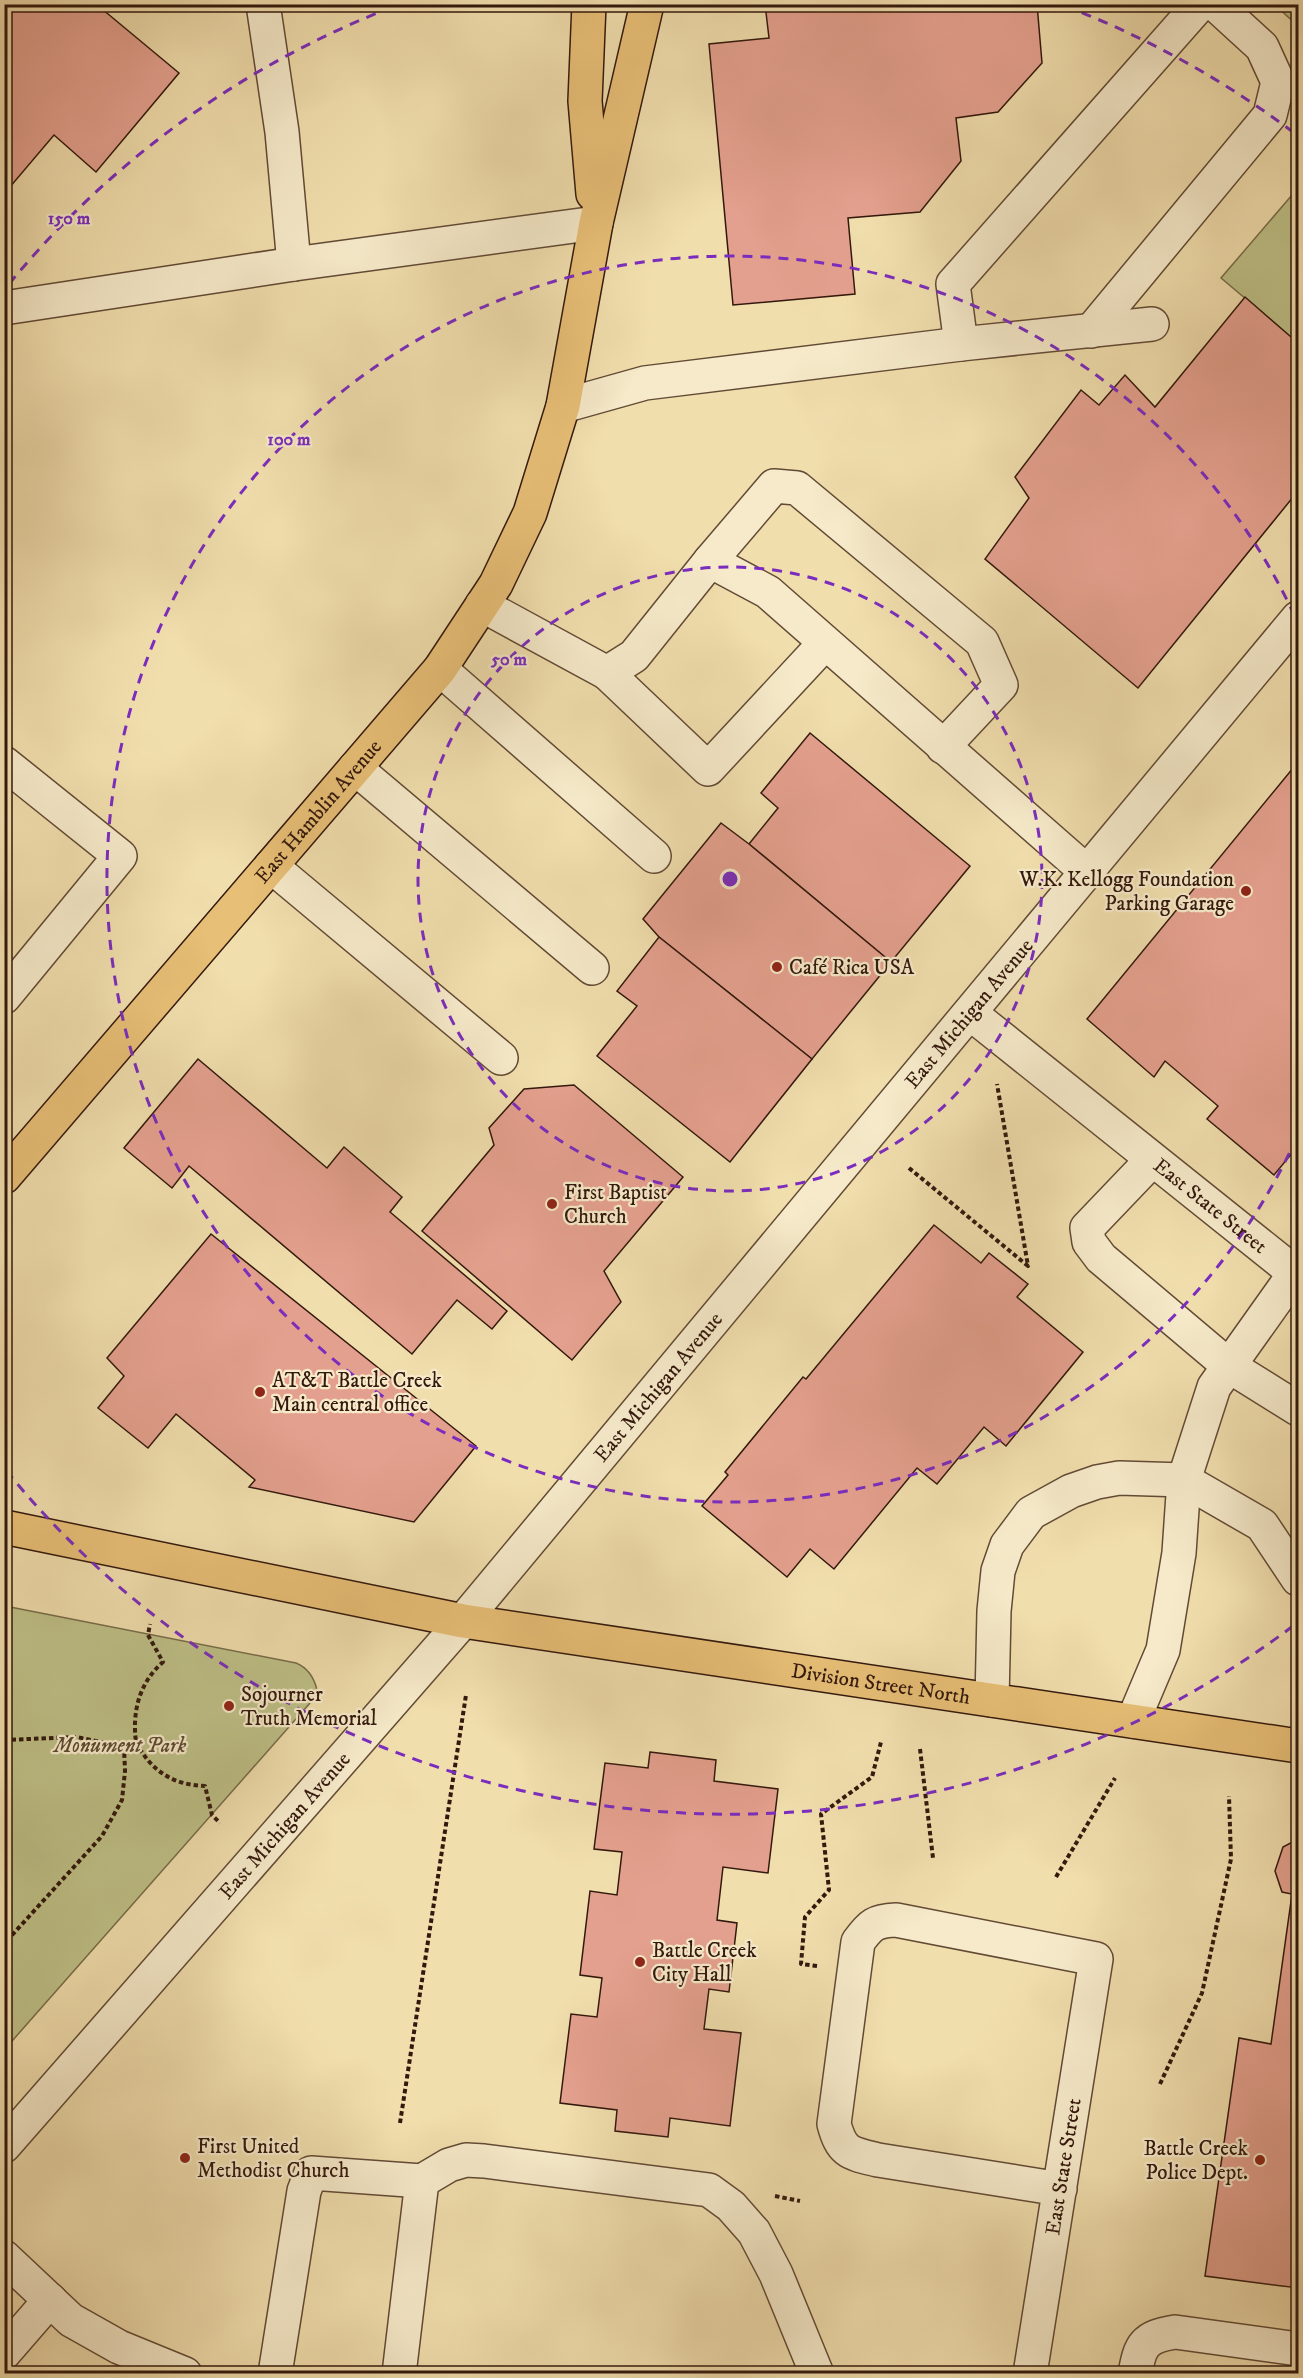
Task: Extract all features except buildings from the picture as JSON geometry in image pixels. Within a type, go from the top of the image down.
[{"type":"main road","points":[[589,4],[585,102],[596,223]]},
{"type":"main road","points":[[596,223],[647,4]]},
{"type":"main road","name":"East Hamblin Avenue","points":[[4,1177],[440,669],[496,584],[530,513],[563,406],[596,223]]},
{"type":"main road","name":"Division Street North","points":[[4,1527],[463,1621],[1299,1746]]},
{"type":"street","points":[[263,4],[282,132],[294,264]]},
{"type":"street","points":[[961,344],[953,284],[1200,4]]},
{"type":"street","points":[[1091,331],[1270,115],[1278,82],[1262,46],[1215,4]]},
{"type":"street","points":[[4,309],[294,264],[596,223]]},
{"type":"street","points":[[563,406],[645,383],[961,344],[1152,324]]},
{"type":"street","points":[[607,673],[634,656],[774,486],[797,488],[982,642],[1000,685],[943,747]]},
{"type":"street","points":[[710,561],[768,592],[1087,872]]},
{"type":"street","points":[[482,605],[607,673],[708,769],[825,643]]},
{"type":"street","name":"East Michigan Avenue","points":[[4,2146],[463,1621],[1299,618]]},
{"type":"street","points":[[440,669],[654,856]]},
{"type":"street","points":[[4,763],[120,856],[4,997]]},
{"type":"street","points":[[355,768],[592,968]]},
{"type":"street","points":[[272,866],[501,1058]]},
{"type":"street","name":"East State Street","points":[[970,1013],[1297,1275],[1214,1387],[1184,1480],[1179,1553],[1163,1650],[1133,1721]]},
{"type":"street","points":[[1152,1160],[1088,1228],[1089,1242],[1101,1258],[1229,1366],[1299,1409]]},
{"type":"street","points":[[992,1700],[994,1611],[998,1571],[1008,1545],[1031,1513],[1071,1491],[1097,1482],[1129,1478],[1184,1480],[1262,1525],[1299,1579]]},
{"type":"street","name":"East State Street","points":[[1030,2373],[1096,1959],[896,1920],[877,1921],[867,1929],[858,1942],[834,2124],[839,2143],[853,2154],[878,2160],[1059,2189]]},
{"type":"street","points":[[275,2373],[304,2191],[311,2173],[422,2181],[449,2165],[466,2160],[709,2190],[731,2206],[754,2232],[776,2274],[817,2373]]},
{"type":"street","points":[[399,2373],[422,2181]]},
{"type":"street","points":[[4,2257],[71,2320],[118,2347],[185,2373]]},
{"type":"street","points":[[4,2353],[50,2300]]},
{"type":"street","points":[[1135,2373],[1139,2350],[1157,2335],[1175,2332],[1299,2349]]},
{"type":"path","points":[[909,1168],[1028,1266],[996,1077]]},
{"type":"path","points":[[150,1624],[148,1635],[163,1662],[146,1682],[138,1699],[135,1714],[136,1742],[147,1761],[166,1777],[191,1785],[205,1786],[212,1815],[220,1823]]},
{"type":"path","points":[[400,2123],[466,1695]]},
{"type":"path","points":[[4,1740],[77,1737],[123,1747],[136,1742]]},
{"type":"path","points":[[824,1968],[801,1964],[806,1917],[829,1890],[821,1814],[872,1777],[881,1742]]},
{"type":"path","points":[[4,1944],[102,1836],[122,1800],[125,1772],[123,1747]]},
{"type":"path","points":[[920,1749],[933,1858]]},
{"type":"path","points":[[1056,1877],[1115,1779]]},
{"type":"path","points":[[1160,2084],[1202,1993],[1231,1858],[1229,1796]]},
{"type":"path","points":[[774,2196],[800,2201]]},
{"type":"green space","points":[[1275,5],[1298,5],[1298,26]]},
{"type":"green space","points":[[1298,188],[1298,343],[1221,278]]},
{"type":"green space","name":"Monument Park","points":[[5,1606],[296,1663],[310,1674],[317,1690],[310,1703],[5,2049]]},
{"type":"place","name":"W.K. Kellogg Foundation Parking Garage","points":[[1246,891]]},
{"type":"place","name":"Café Rica USA","points":[[777,967]]},
{"type":"place","name":"First Baptist Church","points":[[552,1204]]},
{"type":"place","name":"AT&T Battle Creek Main central office","points":[[260,1392]]},
{"type":"place","name":"Sojourner Truth Memorial","points":[[229,1706]]},
{"type":"place","name":"Battle Creek City Hall","points":[[640,1962]]},
{"type":"place","name":"First United Methodist Church","points":[[185,2158]]},
{"type":"place","name":"Battle Creek Police Dept.","points":[[1260,2160]]}]
